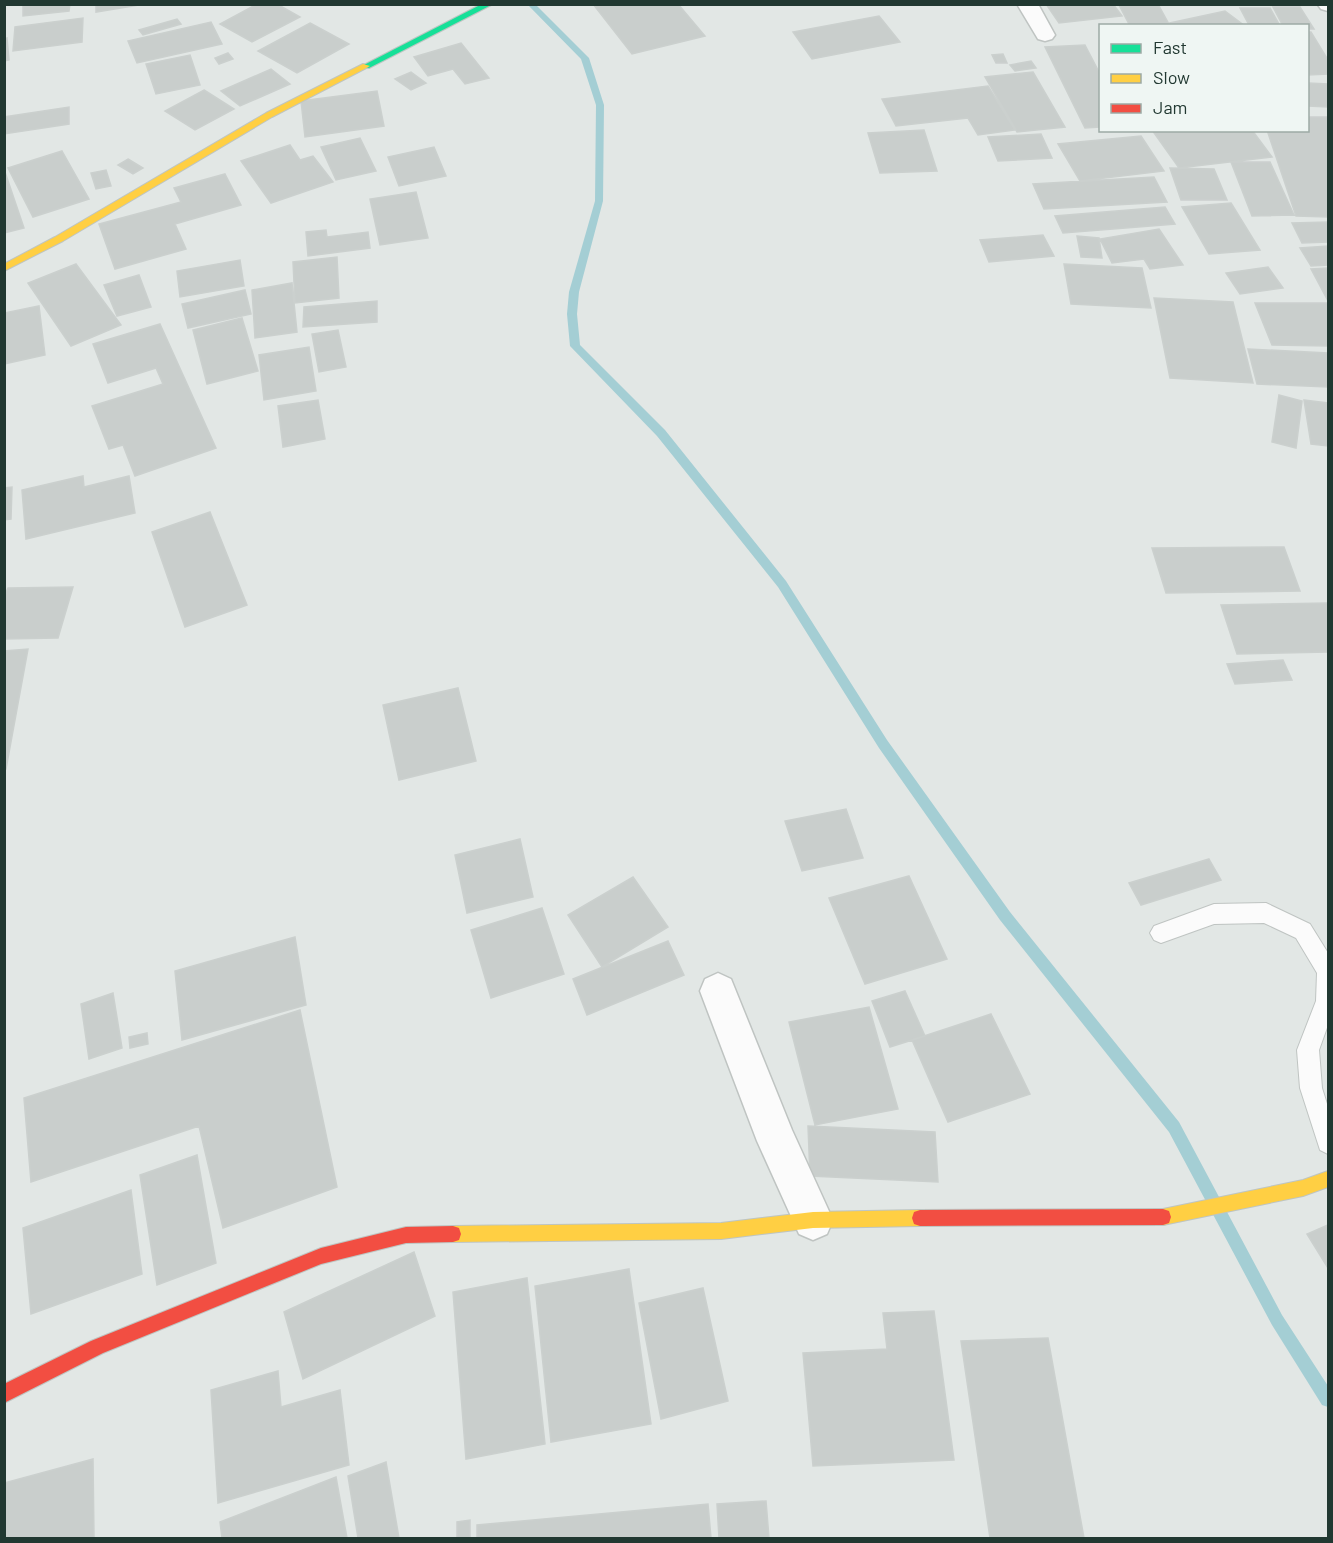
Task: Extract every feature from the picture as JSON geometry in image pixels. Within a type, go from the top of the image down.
[{"type":"street","points":[[1027,4],[1045,35]]},
{"type":"street","points":[[4,268],[59,239],[268,115],[484,7]]},
{"type":"street","points":[[718,991],[777,1141],[813,1220]]},
{"type":"street","points":[[4,1394],[97,1347],[321,1256],[406,1235],[547,1231],[721,1231],[813,1220],[1064,1216],[1169,1217],[1303,1188],[1329,1179]]},
{"type":"lane","points":[[1161,933],[1214,914],[1266,913],[1303,931],[1328,971],[1327,1001],[1308,1050],[1311,1088],[1329,1142]]},
{"type":"building","points":[[70,4],[69,11],[23,16],[23,6]]},
{"type":"building","points":[[96,4],[145,4],[96,12]]},
{"type":"building","points":[[257,4],[277,4],[300,17],[252,42],[220,24]]},
{"type":"building","points":[[593,4],[678,4],[705,36],[632,54]]},
{"type":"building","points":[[1046,4],[1113,4],[1122,16],[1059,23]]},
{"type":"building","points":[[1158,4],[1169,24],[1129,24],[1119,5]]},
{"type":"building","points":[[1273,7],[1300,7],[1314,29],[1309,29],[1309,24],[1282,24]]},
{"type":"building","points":[[1240,8],[1270,8],[1279,24],[1248,24]]},
{"type":"building","points":[[1225,11],[1242,24],[1171,24]]},
{"type":"building","points":[[879,16],[900,42],[812,59],[793,32]]},
{"type":"building","points":[[83,18],[82,42],[13,51],[15,27]]},
{"type":"building","points":[[177,19],[181,24],[143,35],[139,30]]},
{"type":"building","points":[[211,22],[222,44],[137,63],[128,41]]},
{"type":"building","points":[[310,23],[349,44],[297,73],[258,51]]},
{"type":"building","points":[[1309,32],[1328,60],[1328,74],[1309,75]]},
{"type":"building","points":[[7,38],[9,60],[4,61],[4,39]]},
{"type":"building","points":[[461,43],[489,78],[465,84],[453,69],[428,76],[414,57]]},
{"type":"building","points":[[1085,45],[1099,72],[1099,127],[1085,128],[1045,47]]},
{"type":"building","points":[[228,53],[233,59],[219,64],[215,58]]},
{"type":"building","points":[[1003,54],[1007,63],[996,63],[992,55]]},
{"type":"building","points":[[190,55],[200,85],[156,94],[146,64]]},
{"type":"building","points":[[1031,61],[1036,68],[1015,71],[1010,65]]},
{"type":"building","points":[[271,69],[290,84],[240,106],[221,91]]},
{"type":"building","points":[[411,72],[426,83],[411,90],[395,79]]},
{"type":"building","points":[[1033,72],[1065,127],[1017,132],[985,77]]},
{"type":"building","points":[[1309,83],[1328,84],[1328,107],[1309,106]]},
{"type":"building","points":[[988,86],[1015,130],[978,135],[968,118],[896,126],[882,99]]},
{"type":"building","points":[[204,90],[234,109],[195,130],[165,111]]},
{"type":"building","points":[[377,91],[384,126],[305,137],[301,101]]},
{"type":"building","points":[[69,107],[69,124],[4,134],[4,117]]},
{"type":"building","points":[[1309,117],[1328,117],[1328,217],[1296,216],[1268,132],[1309,132]]},
{"type":"building","points":[[924,130],[937,171],[880,173],[868,133]]},
{"type":"building","points":[[1153,132],[1253,132],[1272,157],[1179,168]]},
{"type":"building","points":[[1041,134],[1052,158],[998,161],[988,137]]},
{"type":"building","points":[[1141,136],[1164,171],[1080,181],[1058,144]]},
{"type":"building","points":[[360,138],[376,171],[336,180],[321,147]]},
{"type":"building","points":[[290,145],[300,160],[313,156],[333,182],[271,203],[241,161]]},
{"type":"building","points":[[434,147],[446,176],[399,186],[388,157]]},
{"type":"building","points":[[62,151],[89,199],[33,217],[8,168]]},
{"type":"building","points":[[128,159],[143,168],[133,174],[118,165]]},
{"type":"building","points":[[1231,162],[1270,162],[1294,215],[1252,216]]},
{"type":"building","points":[[1170,168],[1214,169],[1227,200],[1181,200]]},
{"type":"building","points":[[4,169],[24,228],[4,233]]},
{"type":"building","points":[[106,170],[111,186],[96,189],[91,173]]},
{"type":"building","points":[[225,174],[241,205],[175,224],[186,249],[115,269],[99,224],[181,202],[174,188]]},
{"type":"building","points":[[1154,177],[1167,202],[1044,209],[1033,184]]},
{"type":"building","points":[[416,192],[428,238],[380,245],[370,199]]},
{"type":"building","points":[[1231,203],[1260,250],[1209,254],[1182,207]]},
{"type":"building","points":[[1165,207],[1175,224],[1063,233],[1055,216]]},
{"type":"building","points":[[1328,222],[1328,242],[1302,243],[1292,223]]},
{"type":"building","points":[[1159,229],[1183,265],[1150,269],[1144,259],[1112,263],[1100,239]]},
{"type":"building","points":[[326,230],[327,237],[368,232],[370,248],[308,256],[306,232]]},
{"type":"building","points":[[1043,235],[1054,256],[989,262],[980,240]]},
{"type":"building","points":[[1077,236],[1099,238],[1102,258],[1081,257]]},
{"type":"building","points":[[1328,246],[1328,265],[1311,266],[1300,248]]},
{"type":"building","points":[[337,257],[339,298],[295,303],[293,262]]},
{"type":"building","points":[[240,260],[244,286],[180,297],[177,271]]},
{"type":"building","points":[[76,264],[121,325],[71,346],[28,283]]},
{"type":"building","points":[[1064,264],[1142,268],[1151,308],[1071,304]]},
{"type":"building","points":[[1268,267],[1283,288],[1240,294],[1226,273]]},
{"type":"building","points":[[1328,268],[1328,301],[1311,269]]},
{"type":"building","points":[[139,275],[151,307],[117,316],[104,285]]},
{"type":"building","points":[[292,283],[297,332],[255,338],[252,290]]},
{"type":"building","points":[[245,290],[251,314],[188,328],[182,304]]},
{"type":"building","points":[[1154,298],[1233,302],[1253,383],[1170,378]]},
{"type":"building","points":[[377,301],[377,322],[303,327],[304,307]]},
{"type":"building","points":[[1255,303],[1328,303],[1328,346],[1272,345]]},
{"type":"building","points":[[39,306],[45,355],[4,364],[4,313]]},
{"type":"building","points":[[242,318],[258,371],[207,384],[193,330]]},
{"type":"building","points":[[160,324],[216,448],[135,476],[123,445],[109,449],[92,406],[163,384],[156,368],[108,383],[93,344]]},
{"type":"building","points":[[338,330],[346,367],[319,372],[312,334]]},
{"type":"building","points":[[309,347],[316,391],[264,400],[259,355]]},
{"type":"building","points":[[1248,349],[1328,353],[1328,387],[1257,384]]},
{"type":"building","points":[[1279,395],[1302,401],[1296,448],[1272,442]]},
{"type":"building","points":[[318,400],[325,439],[283,447],[278,406]]},
{"type":"building","points":[[1304,400],[1328,403],[1328,446],[1311,444]]},
{"type":"building","points":[[83,476],[84,487],[129,476],[135,513],[26,539],[22,490]]},
{"type":"building","points":[[12,487],[11,519],[4,520],[4,488]]},
{"type":"building","points":[[210,512],[247,605],[185,627],[152,532]]},
{"type":"building","points":[[1284,547],[1300,591],[1166,593],[1152,548]]},
{"type":"building","points":[[73,587],[58,638],[4,639],[4,597],[8,588]]},
{"type":"building","points":[[1328,603],[1328,652],[1237,654],[1221,605]]},
{"type":"building","points":[[28,649],[6,769],[4,769],[4,651]]},
{"type":"building","points":[[1283,660],[1292,680],[1235,684],[1227,664]]},
{"type":"building","points":[[458,688],[476,761],[399,780],[383,705]]},
{"type":"building","points":[[846,809],[863,858],[802,871],[785,821]]},
{"type":"building","points":[[520,839],[533,897],[467,913],[455,855]]},
{"type":"building","points":[[1209,859],[1221,880],[1141,905],[1129,883]]},
{"type":"building","points":[[909,876],[947,959],[865,984],[829,898]]},
{"type":"building","points":[[633,877],[668,927],[602,967],[568,915]]},
{"type":"building","points":[[542,908],[564,974],[491,998],[471,930]]},
{"type":"building","points":[[295,937],[306,1005],[182,1040],[175,971]]},
{"type":"building","points":[[668,941],[684,975],[587,1015],[573,979]]},
{"type":"building","points":[[905,991],[925,1036],[890,1047],[872,1001]]},
{"type":"building","points":[[113,993],[122,1048],[89,1059],[81,1004]]},
{"type":"building","points":[[869,1007],[898,1109],[815,1125],[789,1022]]},
{"type":"building","points":[[300,1010],[337,1187],[223,1228],[199,1126],[31,1182],[24,1098]]},
{"type":"building","points":[[991,1014],[1030,1094],[948,1122],[912,1040]]},
{"type":"building","points":[[147,1033],[148,1044],[130,1048],[129,1037]]},
{"type":"building","points":[[808,1126],[935,1132],[938,1182],[810,1176]]},
{"type":"building","points":[[197,1155],[216,1263],[157,1285],[140,1175]]},
{"type":"building","points":[[131,1190],[142,1274],[31,1314],[23,1228]]},
{"type":"building","points":[[1328,1225],[1328,1268],[1307,1234]]},
{"type":"building","points":[[414,1252],[435,1316],[303,1379],[284,1312]]},
{"type":"building","points":[[629,1269],[651,1424],[551,1442],[535,1286]]},
{"type":"building","points":[[527,1278],[545,1444],[466,1459],[453,1292]]},
{"type":"building","points":[[703,1288],[728,1401],[661,1419],[639,1303]]},
{"type":"building","points":[[934,1311],[954,1460],[813,1466],[803,1353],[887,1349],[883,1313]]},
{"type":"building","points":[[1048,1338],[1084,1538],[990,1538],[961,1341]]},
{"type":"building","points":[[278,1371],[281,1407],[340,1390],[349,1465],[218,1503],[211,1390]]},
{"type":"building","points":[[93,1459],[94,1538],[4,1538],[4,1483]]},
{"type":"building","points":[[386,1462],[399,1538],[358,1538],[348,1476]]},
{"type":"building","points":[[336,1477],[347,1538],[222,1538],[220,1522]]},
{"type":"building","points":[[766,1501],[769,1538],[719,1538],[717,1504]]},
{"type":"building","points":[[708,1504],[711,1538],[477,1538],[477,1525]]},
{"type":"building","points":[[470,1520],[470,1538],[457,1538],[457,1522]]},
{"type":"waterway","points":[[530,4],[585,58],[600,105],[599,201],[574,292],[572,314],[575,346],[661,433],[782,584],[883,744],[1005,916],[1174,1127],[1277,1320],[1328,1399]]},
{"type":"traffic: fast","points":[[366,66],[489,4]]},
{"type":"traffic: slow","points":[[4,268],[59,239],[269,115],[366,66]]},
{"type":"traffic: slow","points":[[1163,1217],[1303,1188],[1328,1179]]},
{"type":"traffic: slow","points":[[453,1234],[721,1231],[813,1220],[920,1218]]},
{"type":"traffic: jam","points":[[920,1218],[1163,1217]]},
{"type":"traffic: jam","points":[[4,1394],[97,1347],[321,1256],[406,1235],[453,1234]]}]
